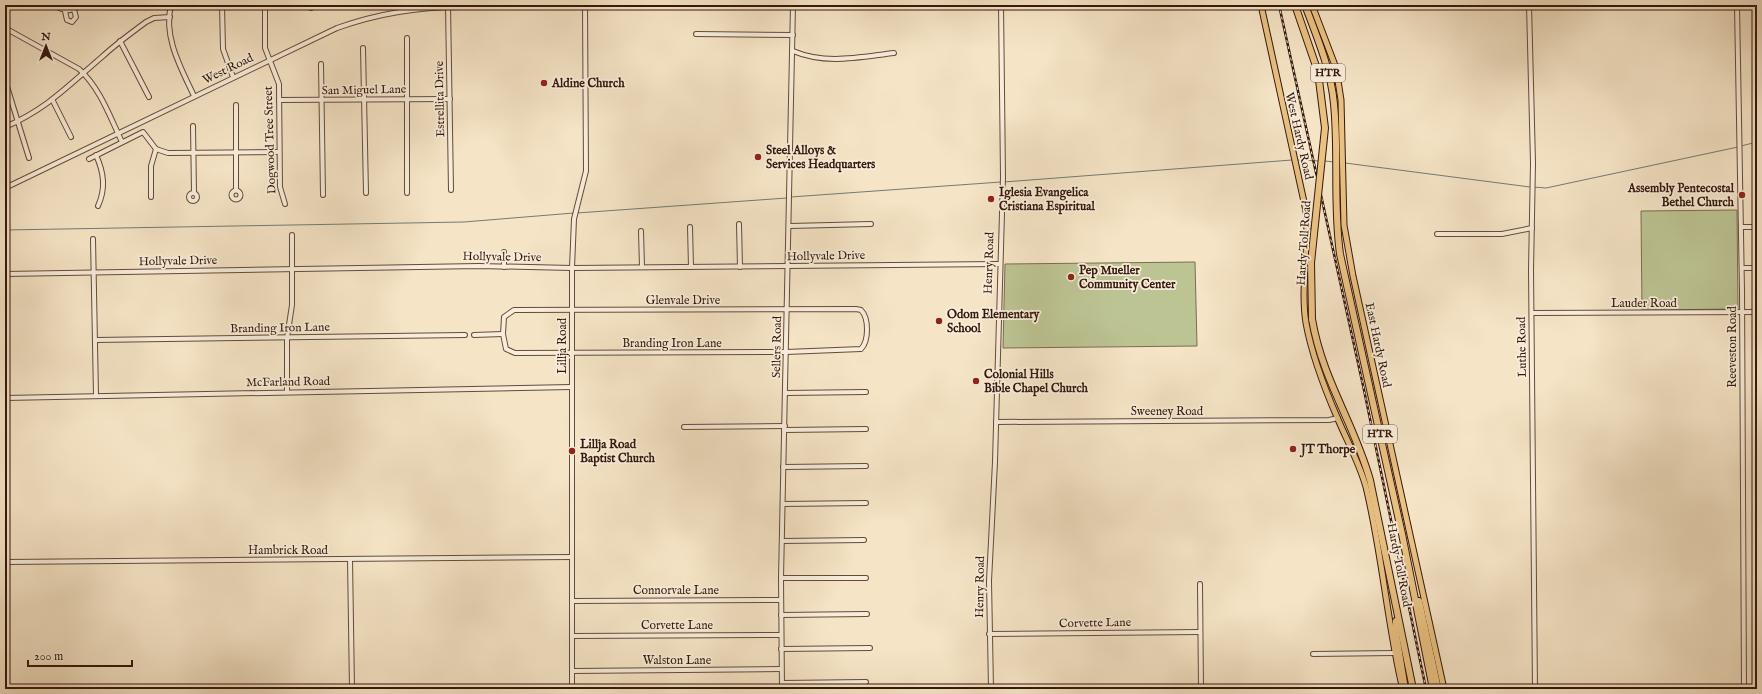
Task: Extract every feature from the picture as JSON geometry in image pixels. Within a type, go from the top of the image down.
[{"type":"highway","name":"Hardy Toll Road","points":[[1295,5],[1318,72],[1325,128],[1311,263],[1312,319],[1318,346],[1328,377],[1366,465],[1413,689]]},
{"type":"highway","name":"Hardy Toll Road","points":[[1305,5],[1330,78],[1334,104],[1336,218],[1340,254],[1402,534],[1433,689]]},
{"type":"highway","points":[[1402,534],[1438,689]]},
{"type":"highway","points":[[1395,604],[1396,634],[1404,689]]},
{"type":"main road","name":"West Hardy Road","points":[[1261,5],[1306,211],[1308,226],[1304,267],[1306,320],[1312,351],[1366,487],[1395,653],[1404,689]]},
{"type":"main road","name":"East Hardy Road","points":[[1312,5],[1336,68],[1341,100],[1344,225],[1351,270],[1444,689]]},
{"type":"main road","points":[[5,683],[7,689]]},
{"type":"street","points":[[54,5],[65,11],[74,10],[81,5]]},
{"type":"street","points":[[171,5],[170,17],[173,48],[194,96]]},
{"type":"street","points":[[222,5],[223,49],[233,77]]},
{"type":"street","name":"Dogwood Tree Street","points":[[265,5],[265,43],[276,73],[279,100],[281,195],[285,204]]},
{"type":"street","name":"Lillja Road","points":[[572,689],[572,268],[574,217],[586,171],[585,5]]},
{"type":"street","name":"Sellers Road","points":[[782,689],[781,578],[794,35],[793,5]]},
{"type":"street","name":"Henry Road","points":[[991,689],[989,581],[996,422],[999,264],[1003,177],[1001,5]]},
{"type":"street","name":"Luthe Road","points":[[1530,5],[1533,181],[1532,313],[1535,689]]},
{"type":"street","name":"Reeveston Road","points":[[1737,5],[1738,139],[1742,268],[1744,689]]},
{"type":"street","name":"West Road","points":[[5,188],[330,31],[368,18],[399,11],[448,6],[470,7]]},
{"type":"street","name":"Estrellita Drive","points":[[448,6],[451,190]]},
{"type":"street","points":[[65,11],[67,20],[72,22],[76,17],[74,10]]},
{"type":"street","points":[[5,127],[18,122],[53,101],[120,41],[146,22],[154,18],[170,17]]},
{"type":"street","points":[[5,28],[83,73],[94,85],[122,142]]},
{"type":"street","points":[[696,34],[794,35]]},
{"type":"street","points":[[407,38],[407,193]]},
{"type":"street","points":[[120,41],[149,98]]},
{"type":"street","points":[[363,48],[366,193]]},
{"type":"street","points":[[793,51],[804,56],[825,59],[848,59],[894,53]]},
{"type":"street","points":[[321,64],[323,195]]},
{"type":"street","points":[[5,80],[29,158]]},
{"type":"street","name":"San Miguel Lane","points":[[279,100],[321,101],[450,99]]},
{"type":"street","points":[[53,101],[71,137]]},
{"type":"street","points":[[236,105],[236,190]]},
{"type":"street","points":[[193,126],[194,193]]},
{"type":"street","points":[[89,159],[143,132],[146,139],[156,149],[168,153],[279,152]]},
{"type":"street","points":[[151,198],[151,166],[156,149]]},
{"type":"street","points":[[96,155],[101,167],[104,182],[98,206]]},
{"type":"street","points":[[739,224],[740,267]]},
{"type":"street","points":[[790,226],[871,224]]},
{"type":"street","points":[[690,227],[691,267]]},
{"type":"street","points":[[1741,227],[1757,227]]},
{"type":"street","points":[[1438,234],[1502,234],[1532,228]]},
{"type":"street","points":[[641,231],[642,268]]},
{"type":"street","points":[[287,392],[287,338],[292,305],[292,236]]},
{"type":"street","points":[[93,239],[92,272],[96,395]]},
{"type":"street","points":[[504,252],[504,267]]},
{"type":"street","name":"Hollyvale Drive","points":[[5,274],[479,266],[642,268],[999,264]]},
{"type":"street","points":[[1742,268],[1757,268]]},
{"type":"street","name":"Glenvale Drive","points":[[503,334],[504,317],[514,310],[861,310],[866,317],[866,329]]},
{"type":"street","name":"Lauder Road","points":[[1532,313],[1757,312]]},
{"type":"street","name":"Branding Iron Lane","points":[[503,334],[506,349],[511,352],[572,354],[786,352],[861,349],[866,343],[866,329]]},
{"type":"street","points":[[474,335],[503,334]]},
{"type":"street","name":"Branding Iron Lane","points":[[95,340],[465,335]]},
{"type":"street","name":"McFarland Road","points":[[5,398],[96,395],[572,387]]},
{"type":"street","points":[[785,393],[866,392]]},
{"type":"street","name":"Sweeney Road","points":[[996,422],[1329,420],[1338,418]]},
{"type":"street","points":[[684,427],[866,429]]},
{"type":"street","points":[[783,466],[866,466]]},
{"type":"street","points":[[783,504],[866,503]]},
{"type":"street","points":[[782,541],[864,540]]},
{"type":"street","name":"Hambrick Road","points":[[5,562],[572,557]]},
{"type":"street","points":[[350,560],[352,689]]},
{"type":"street","points":[[781,578],[866,578]]},
{"type":"street","points":[[1200,584],[1201,689]]},
{"type":"street","name":"Connorvale Lane","points":[[572,601],[781,600]]},
{"type":"street","points":[[781,615],[867,614]]},
{"type":"street","name":"Corvette Lane","points":[[989,634],[1200,632]]},
{"type":"street","name":"Corvette Lane","points":[[572,636],[781,635]]},
{"type":"street","points":[[781,649],[870,648]]},
{"type":"street","points":[[1313,654],[1395,653]]},
{"type":"street","name":"Walston Lane","points":[[572,671],[781,669]]},
{"type":"street","points":[[782,683],[866,682]]},
{"type":"green space","points":[[1737,210],[1738,309],[1642,310],[1641,211]]},
{"type":"green space","points":[[1195,262],[1197,346],[1003,348],[1005,264]]},
{"type":"waterway","points":[[1741,146],[1757,142]]},
{"type":"waterway","points":[[1533,187],[1546,188],[1738,147]]},
{"type":"waterway","points":[[1004,182],[1292,160]]},
{"type":"waterway","points":[[1297,160],[1320,161]]},
{"type":"waterway","points":[[1325,161],[1334,162]]},
{"type":"waterway","points":[[1345,163],[1530,187]]},
{"type":"waterway","points":[[791,197],[1001,182]]},
{"type":"waterway","points":[[577,213],[787,198]]},
{"type":"waterway","points":[[5,230],[464,222],[574,213]]},
{"type":"railway","points":[[1279,5],[1364,390],[1426,689]]},
{"type":"place","name":"Aldine Church","points":[[544,83]]},
{"type":"place","name":"Steel Alloys & Services Headquarters","points":[[758,157]]},
{"type":"place","name":"Assembly Pentecostal Bethel Church","points":[[1742,195]]},
{"type":"place","name":"Iglesia Evangelica Cristiana Espiritual","points":[[991,199]]},
{"type":"place","name":"Pep Mueller Community Center","points":[[1071,277]]},
{"type":"place","name":"Odom Elementary School","points":[[939,321]]},
{"type":"place","name":"Colonial Hills Bible Chapel Church","points":[[976,381]]},
{"type":"place","name":"JT Thorpe","points":[[1293,449]]},
{"type":"place","name":"Lillja Road Baptist Church","points":[[572,451]]}]
